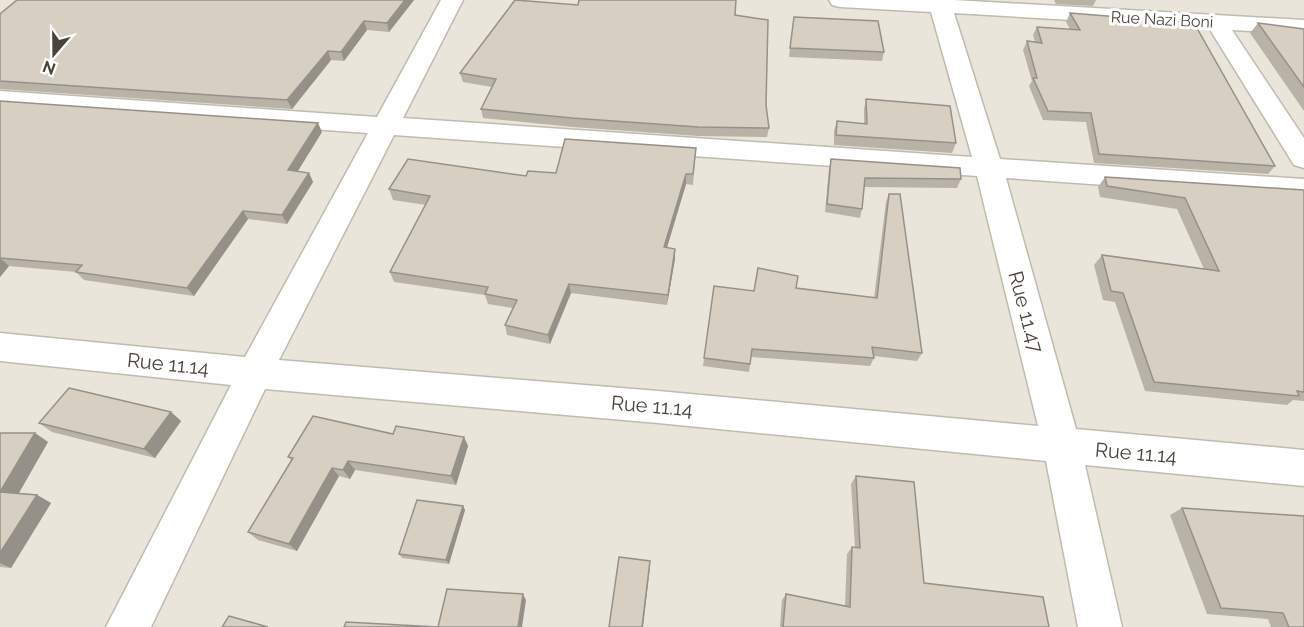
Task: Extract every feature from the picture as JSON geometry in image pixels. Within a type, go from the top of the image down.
[{"type":"street","points":[[128,627],[255,373],[452,0]]},
{"type":"street","name":"Rue Nazi Boni","points":[[840,0],[940,3],[1304,27]]},
{"type":"street","name":"Rue 11.47","points":[[940,3],[988,168],[1062,447],[1100,627]]},
{"type":"street","points":[[1215,22],[1304,159]]},
{"type":"street","points":[[0,99],[1304,189]]},
{"type":"street","name":"Rue 11.14","points":[[0,347],[255,373],[658,406],[1062,447],[1304,468]]},
{"type":"shaded area","points":[[0,0],[1304,0],[1304,627],[0,627]]},
{"type":"building","points":[[17,0],[405,0],[387,23],[364,21],[341,52],[328,51],[287,100],[0,81],[0,14]]},
{"type":"building","points":[[515,0],[578,5],[579,0],[736,0],[735,15],[768,20],[766,105],[769,128],[698,127],[481,109],[496,79],[460,73]]},
{"type":"building","points":[[1070,13],[1194,23],[1275,166],[1099,154],[1091,113],[1048,111],[1033,78],[1037,78],[1027,41],[1042,43],[1037,27],[1080,30]]},
{"type":"building","points":[[794,17],[878,21],[884,52],[790,48]]},
{"type":"building","points":[[1258,23],[1304,29],[1304,87]]},
{"type":"building","points":[[866,99],[950,106],[956,143],[836,135],[837,121],[867,124]]},
{"type":"building","points":[[0,101],[318,123],[288,170],[309,173],[282,215],[243,211],[187,288],[76,272],[82,265],[0,258]]},
{"type":"building","points":[[565,139],[696,148],[693,174],[686,174],[664,247],[675,249],[668,295],[569,284],[548,335],[505,325],[517,300],[485,294],[488,287],[390,272],[430,196],[389,189],[408,159],[526,176],[528,171],[556,173]]},
{"type":"building","points":[[831,159],[960,168],[961,179],[865,178],[862,209],[827,204]]},
{"type":"building","points":[[1105,177],[1304,190],[1304,392],[1297,391],[1299,396],[1154,382],[1123,293],[1111,291],[1102,255],[1219,271],[1185,198],[1107,186]]},
{"type":"building","points":[[889,194],[900,194],[922,353],[872,347],[874,358],[752,349],[750,364],[704,358],[714,286],[754,291],[758,268],[798,276],[796,288],[877,298]]},
{"type":"building","points":[[69,388],[171,412],[144,449],[39,423]]},
{"type":"building","points":[[313,416],[393,434],[396,426],[464,437],[451,476],[348,461],[343,470],[332,468],[289,544],[248,532],[293,458],[288,457]]},
{"type":"building","points":[[0,433],[35,433],[0,492]]},
{"type":"building","points":[[856,476],[914,482],[924,583],[1043,597],[1049,627],[783,627],[786,594],[850,607],[852,547],[860,548]]},
{"type":"building","points":[[0,492],[37,495],[0,553]]},
{"type":"building","points":[[417,500],[463,506],[446,560],[399,554]]},
{"type":"building","points":[[1182,508],[1304,516],[1304,627],[1289,627],[1283,613],[1221,608]]},
{"type":"building","points":[[619,557],[650,561],[642,627],[609,627]]},
{"type":"building","points":[[447,589],[523,594],[518,627],[438,627]]},
{"type":"building","points":[[229,616],[268,627],[222,627]]},
{"type":"building","points":[[346,622],[438,627],[344,627]]}]
